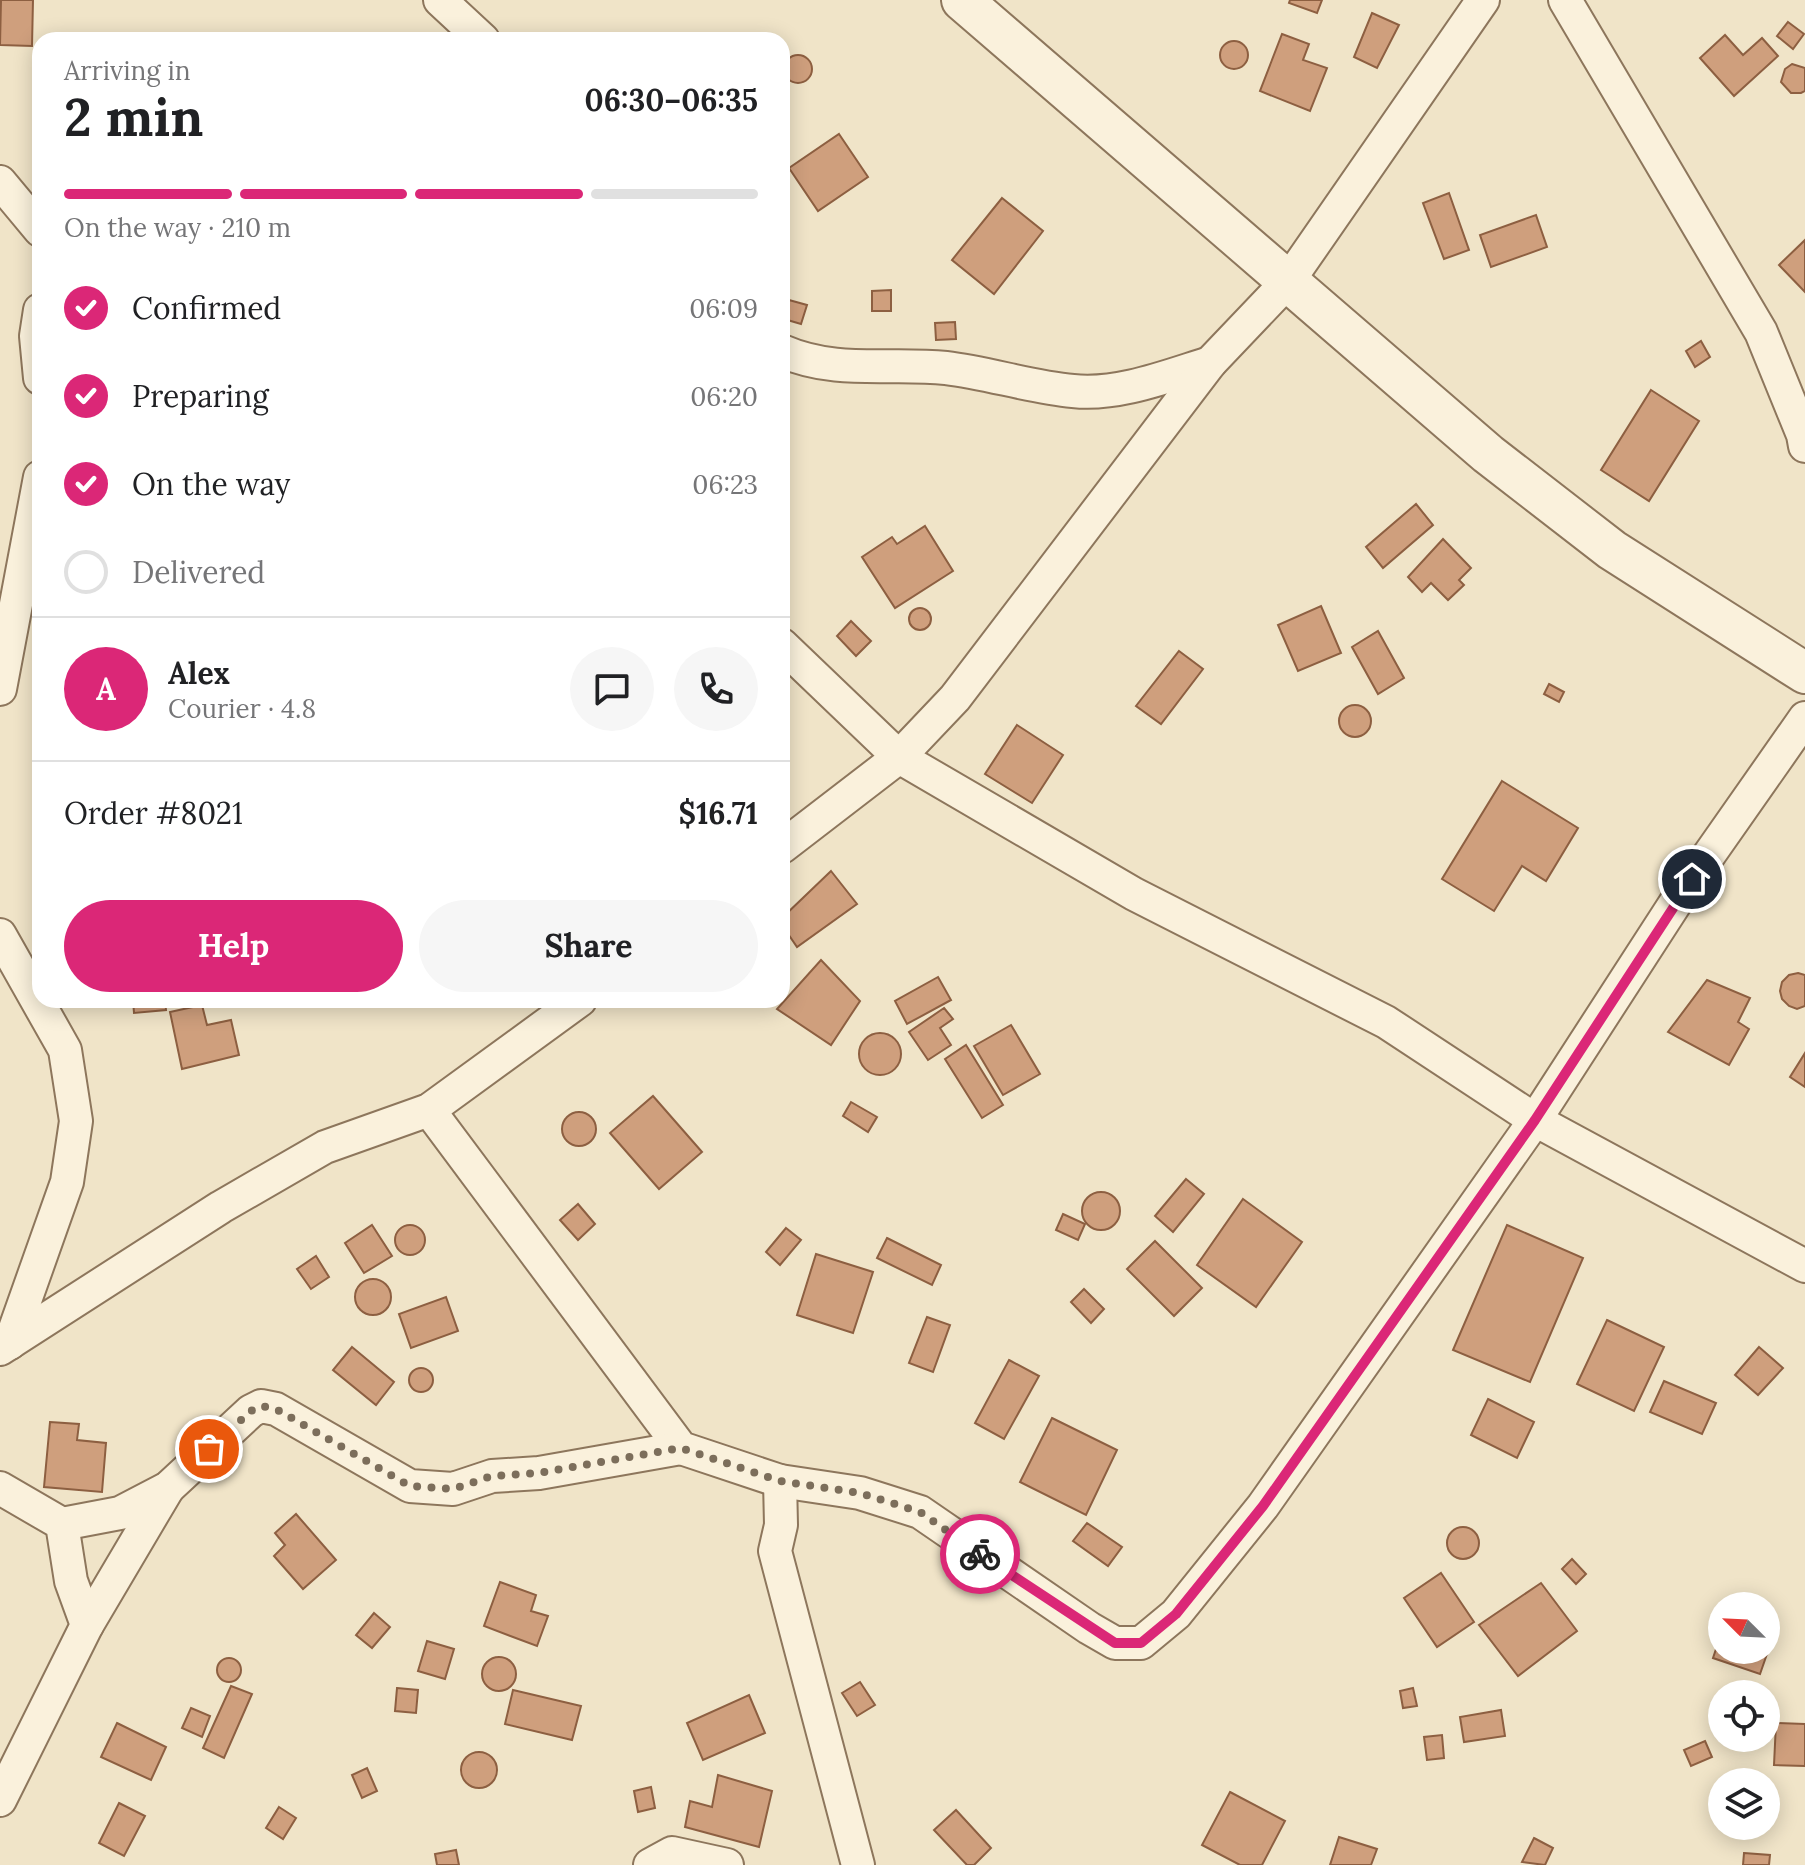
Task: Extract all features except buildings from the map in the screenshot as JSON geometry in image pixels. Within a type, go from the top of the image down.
[{"type":"street","points":[[440,0],[474,32]]},
{"type":"street","points":[[962,0],[1488,454],[1612,550],[1805,673]]},
{"type":"street","points":[[790,841],[899,757],[955,698],[1210,363],[1289,280],[1483,0]]},
{"type":"street","points":[[1565,0],[1761,332],[1805,446]]},
{"type":"street","points":[[0,182],[32,220]]},
{"type":"street","points":[[790,354],[805,361],[851,368],[945,368],[1075,392],[1134,387],[1210,363]]},
{"type":"street","points":[[0,689],[32,519]]},
{"type":"street","points":[[790,653],[899,757],[1134,894],[1386,1022],[1535,1120],[1805,1266]]},
{"type":"street","points":[[0,1488],[62,1524],[120,1513],[168,1488],[251,1411],[261,1406],[276,1409],[410,1486],[453,1489],[492,1476],[539,1473],[681,1448],[780,1481],[860,1493],[920,1512],[1089,1628],[1115,1643],[1141,1643],[1176,1614],[1263,1506],[1535,1120],[1676,902],[1805,718]]},
{"type":"street","points":[[0,935],[32,992]]},
{"type":"street","points":[[5,1346],[67,1182],[76,1121],[65,1050],[41,1008]]},
{"type":"street","points":[[5,1346],[221,1207],[325,1147],[429,1110],[569,1008]]},
{"type":"street","points":[[429,1110],[681,1448]]},
{"type":"street","points":[[780,1481],[781,1525],[775,1551],[858,1865]]},
{"type":"street","points":[[0,1800],[87,1625],[168,1488]]},
{"type":"street","points":[[62,1524],[71,1581],[87,1625]]},
{"type":"street","points":[[650,1865],[672,1853],[727,1865]]},
{"type":"way so far","points":[[209,1449],[251,1411],[261,1406],[276,1409],[410,1486],[453,1489],[492,1476],[539,1473],[681,1448],[780,1481],[860,1493],[920,1512],[980,1554]]},
{"type":"route","points":[[980,1554],[1115,1643],[1141,1643],[1176,1614],[1263,1506],[1517,1146],[1692,879]]}]
